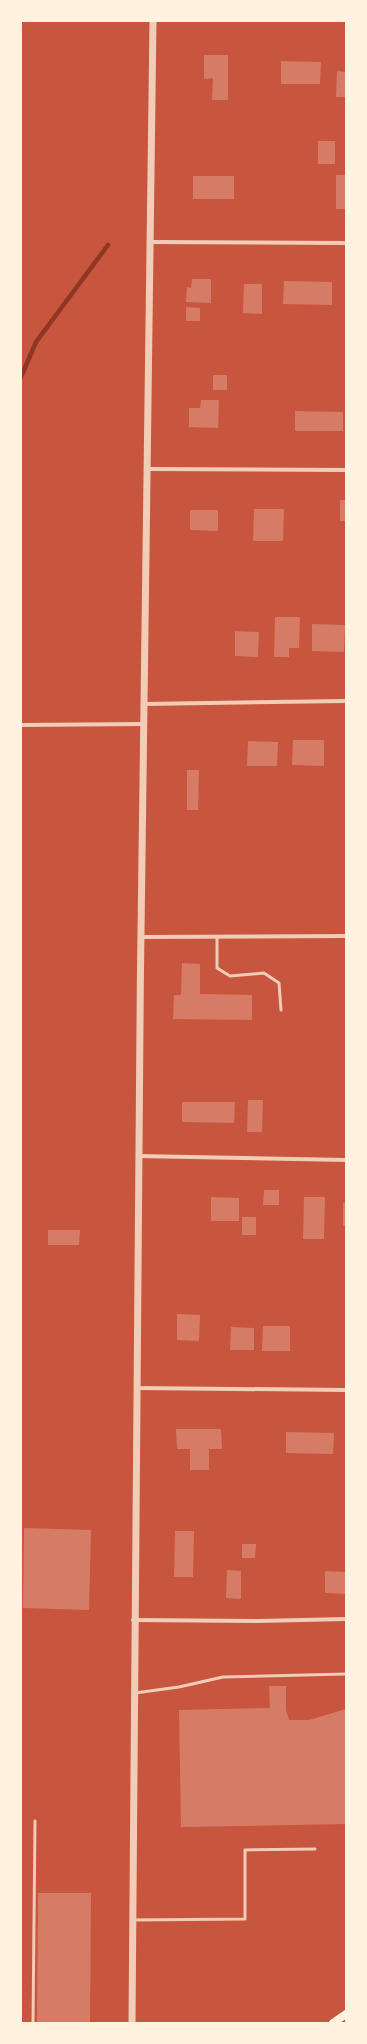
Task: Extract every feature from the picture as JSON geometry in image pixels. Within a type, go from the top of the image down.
[{"type":"main road","points":[[333,2023],[346,2014]]},
{"type":"street","points":[[132,2023],[133,1620],[142,937],[142,724],[153,21]]},
{"type":"street","points":[[150,242],[346,243]]},
{"type":"street","points":[[147,469],[346,470]]},
{"type":"street","points":[[143,704],[346,701]]},
{"type":"street","points":[[21,725],[142,724]]},
{"type":"street","points":[[142,937],[346,936]]},
{"type":"street","points":[[138,1156],[346,1160]]},
{"type":"street","points":[[136,1388],[346,1390]]},
{"type":"street","points":[[133,1620],[258,1621],[346,1619]]},
{"type":"lane","points":[[217,937],[217,968],[230,976],[264,973],[279,983],[281,1010]]},
{"type":"lane","points":[[133,1694],[179,1687],[223,1677],[346,1674]]},
{"type":"lane","points":[[32,2023],[35,1821]]},
{"type":"lane","points":[[132,1920],[245,1920],[245,1850],[315,1849]]},
{"type":"building","points":[[204,55],[228,55],[228,100],[212,100],[213,78],[204,79]]},
{"type":"building","points":[[281,61],[321,62],[320,84],[281,84]]},
{"type":"building","points":[[337,71],[346,72],[346,97],[336,97]]},
{"type":"building","points":[[318,141],[335,141],[335,164],[318,164]]},
{"type":"building","points":[[336,175],[346,175],[346,209],[336,209]]},
{"type":"building","points":[[193,176],[234,176],[234,199],[193,199]]},
{"type":"building","points":[[192,279],[211,279],[211,303],[186,302],[187,287],[191,288]]},
{"type":"building","points":[[284,281],[332,282],[332,305],[283,304]]},
{"type":"building","points":[[244,284],[262,284],[262,314],[243,313]]},
{"type":"building","points":[[186,307],[200,308],[200,321],[186,321]]},
{"type":"building","points":[[213,375],[227,375],[227,390],[213,390]]},
{"type":"building","points":[[201,400],[219,400],[218,428],[189,427],[189,408],[200,408]]},
{"type":"building","points":[[295,411],[343,412],[343,431],[295,431]]},
{"type":"building","points":[[340,500],[346,500],[346,521],[340,521]]},
{"type":"building","points":[[254,509],[284,509],[283,541],[253,541]]},
{"type":"building","points":[[190,510],[218,510],[218,531],[190,530]]},
{"type":"building","points":[[275,617],[300,617],[299,648],[289,648],[289,657],[274,657]]},
{"type":"building","points":[[312,624],[345,625],[344,652],[312,651]]},
{"type":"building","points":[[235,631],[259,632],[258,657],[235,656]]},
{"type":"building","points":[[293,740],[324,740],[324,766],[292,765]]},
{"type":"building","points":[[248,741],[278,742],[277,766],[247,766]]},
{"type":"building","points":[[187,770],[199,770],[198,810],[187,810]]},
{"type":"building","points":[[182,963],[200,964],[200,994],[252,995],[252,1020],[173,1019],[174,995],[181,995]]},
{"type":"building","points":[[248,1100],[263,1100],[262,1132],[247,1132]]},
{"type":"building","points":[[182,1102],[235,1102],[234,1123],[182,1122]]},
{"type":"building","points":[[264,1190],[279,1190],[279,1205],[263,1205]]},
{"type":"building","points":[[211,1197],[239,1198],[239,1221],[211,1221]]},
{"type":"building","points":[[304,1197],[325,1197],[324,1239],[303,1239]]},
{"type":"building","points":[[343,1203],[346,1203],[346,1226],[343,1226]]},
{"type":"building","points":[[242,1217],[256,1217],[256,1235],[242,1235]]},
{"type":"building","points":[[48,1230],[80,1230],[79,1245],[48,1245]]},
{"type":"building","points":[[177,1314],[200,1315],[199,1341],[177,1340]]},
{"type":"building","points":[[263,1326],[290,1326],[290,1351],[262,1351]]},
{"type":"building","points":[[231,1327],[254,1328],[254,1350],[230,1350]]},
{"type":"building","points":[[176,1429],[221,1429],[222,1449],[209,1449],[209,1470],[190,1470],[190,1449],[177,1449]]},
{"type":"building","points":[[286,1432],[334,1433],[333,1454],[286,1453]]},
{"type":"building","points":[[24,1528],[91,1530],[89,1610],[23,1608]]},
{"type":"building","points":[[175,1531],[194,1531],[193,1577],[174,1577]]},
{"type":"building","points":[[242,1544],[256,1544],[255,1558],[242,1558]]},
{"type":"building","points":[[227,1570],[241,1571],[241,1599],[226,1598]]},
{"type":"building","points":[[325,1571],[346,1572],[346,1594],[325,1593]]},
{"type":"building","points":[[269,1686],[286,1686],[286,1710],[289,1720],[309,1720],[346,1709],[346,1824],[181,1827],[179,1710],[270,1708]]},
{"type":"building","points":[[38,1893],[91,1893],[90,2023],[37,2023]]},
{"type":"waterway","points":[[21,377],[36,342],[108,245]]}]
